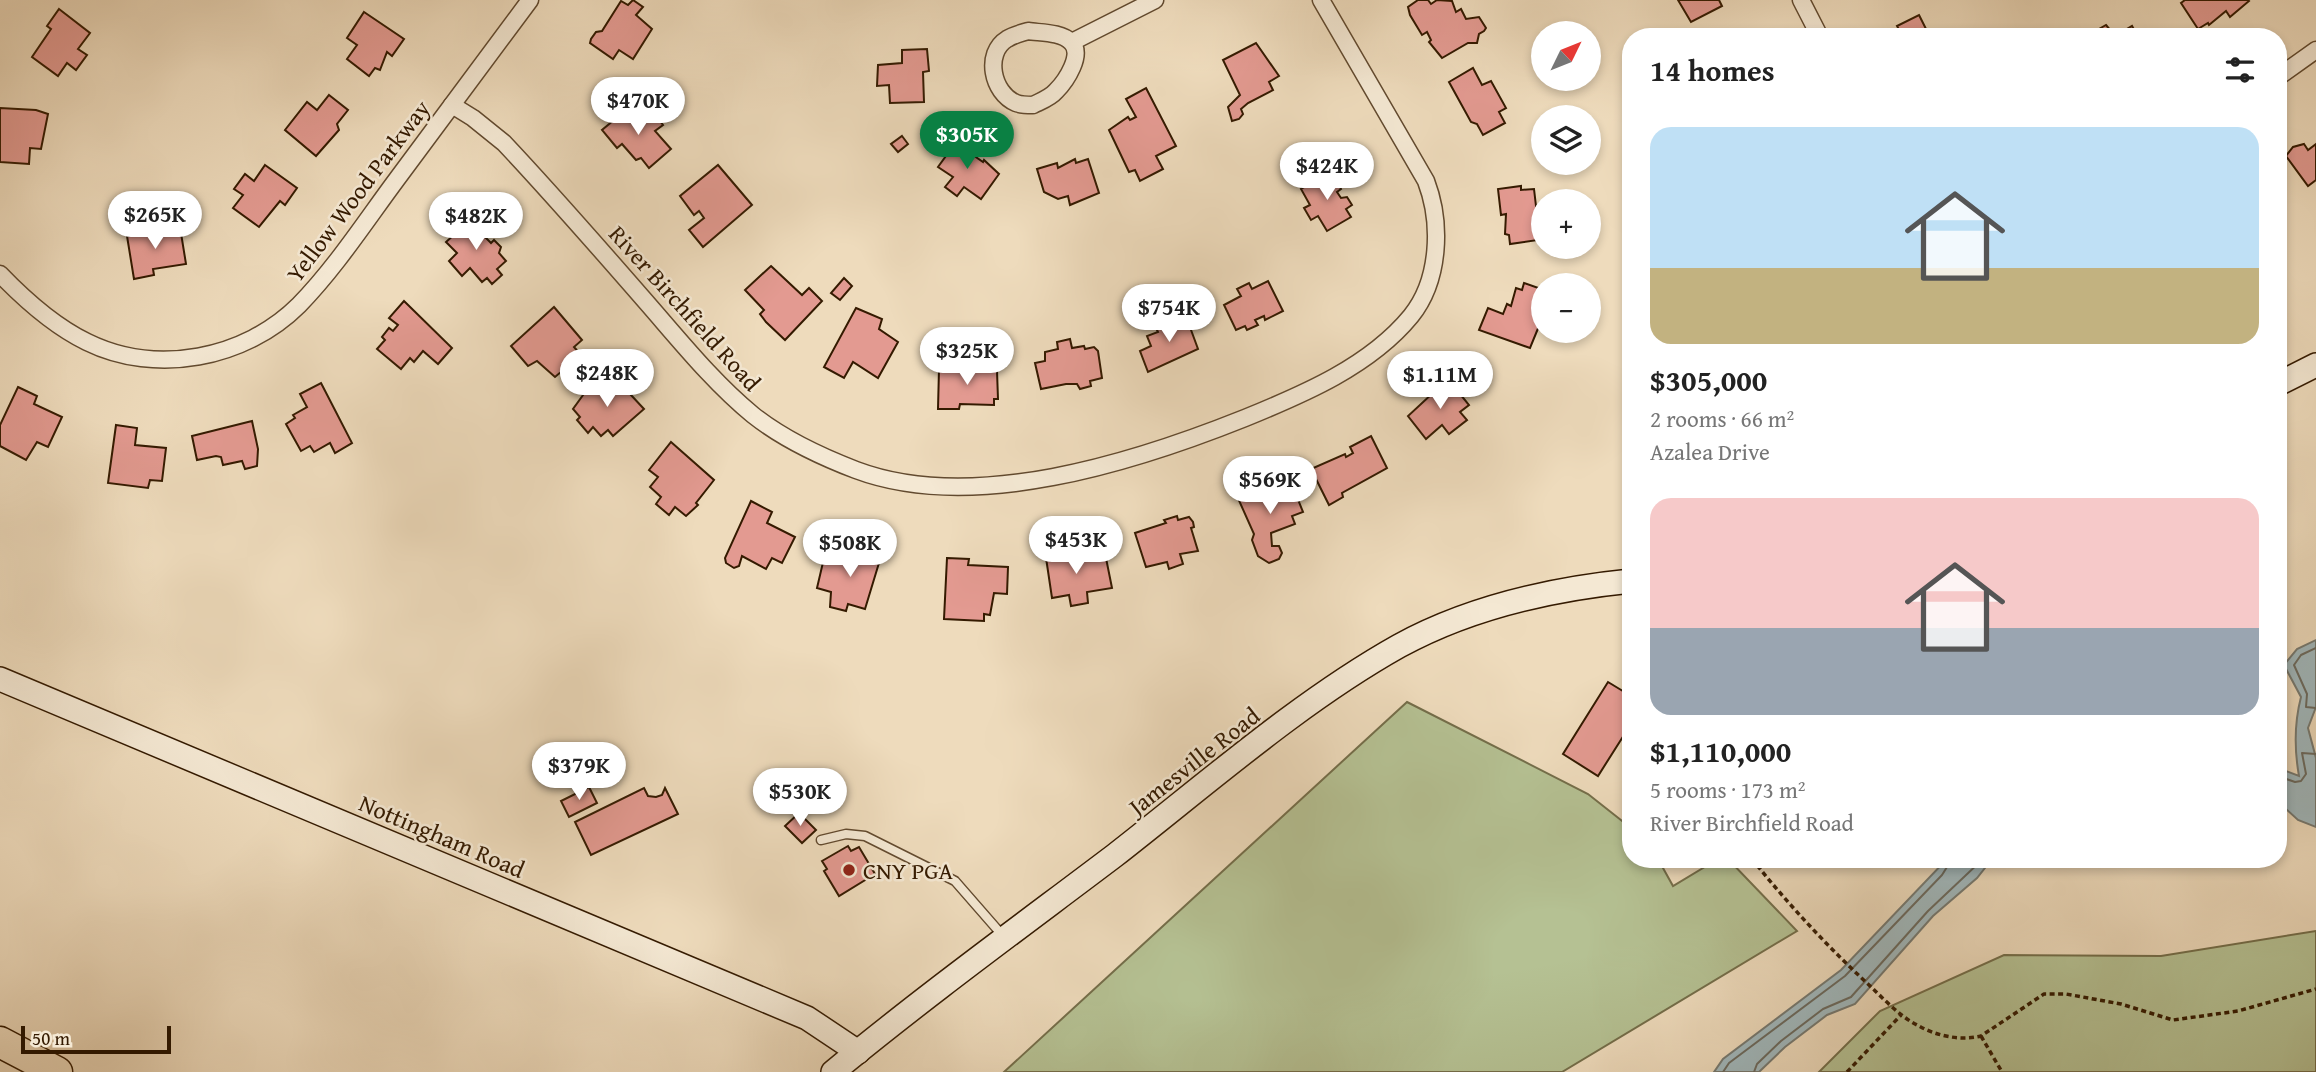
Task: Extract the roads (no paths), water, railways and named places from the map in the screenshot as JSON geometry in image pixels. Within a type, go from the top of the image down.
[{"type":"highway","points":[[0,1042],[57,1072]]},
{"type":"street","name":"Yellow Wood Parkway","points":[[0,274],[27,302],[85,341],[105,350],[142,360],[175,360],[217,353],[249,341],[297,307],[336,261],[530,0]]},
{"type":"street","points":[[1072,42],[1155,0]]},
{"type":"street","name":"River Birchfield Road","points":[[452,105],[504,142],[694,358],[753,415],[783,435],[858,471],[914,483],[954,486],[1008,484],[1121,462],[1180,444],[1279,404],[1358,363],[1388,341],[1413,313],[1429,282],[1436,250],[1435,204],[1426,181],[1321,0]]},
{"type":"street","points":[[1801,0],[1815,28]]},
{"type":"street","points":[[1028,31],[1058,35],[1072,42],[1076,50],[1073,65],[1049,97],[1033,106],[1017,103],[1000,88],[992,69],[995,53],[1006,40],[1028,31]]},
{"type":"street","points":[[2287,71],[2316,50]]},
{"type":"street","points":[[2287,380],[2316,365]]},
{"type":"street","name":"Jamesville Road","points":[[833,1072],[1309,706],[1399,646],[1451,622],[1523,598],[1581,586],[1622,582]]},
{"type":"street","name":"Nottingham Road","points":[[0,679],[807,1018],[858,1052]]},
{"type":"lane","points":[[821,840],[846,834],[865,836],[955,881],[1005,939]]},
{"type":"water","points":[[2316,640],[2316,707],[2308,728],[2316,758],[2316,827],[2298,820],[2287,810],[2287,771],[2299,776],[2295,736],[2301,697],[2287,671],[2287,661],[2297,649]]},
{"type":"water","points":[[1938,868],[1985,868],[1933,916],[1855,1004],[1827,1015],[1785,1047],[1759,1072],[1714,1072],[1723,1059],[1841,970]]},
{"type":"place","name":"CNY PGA","points":[[849,870]]}]
